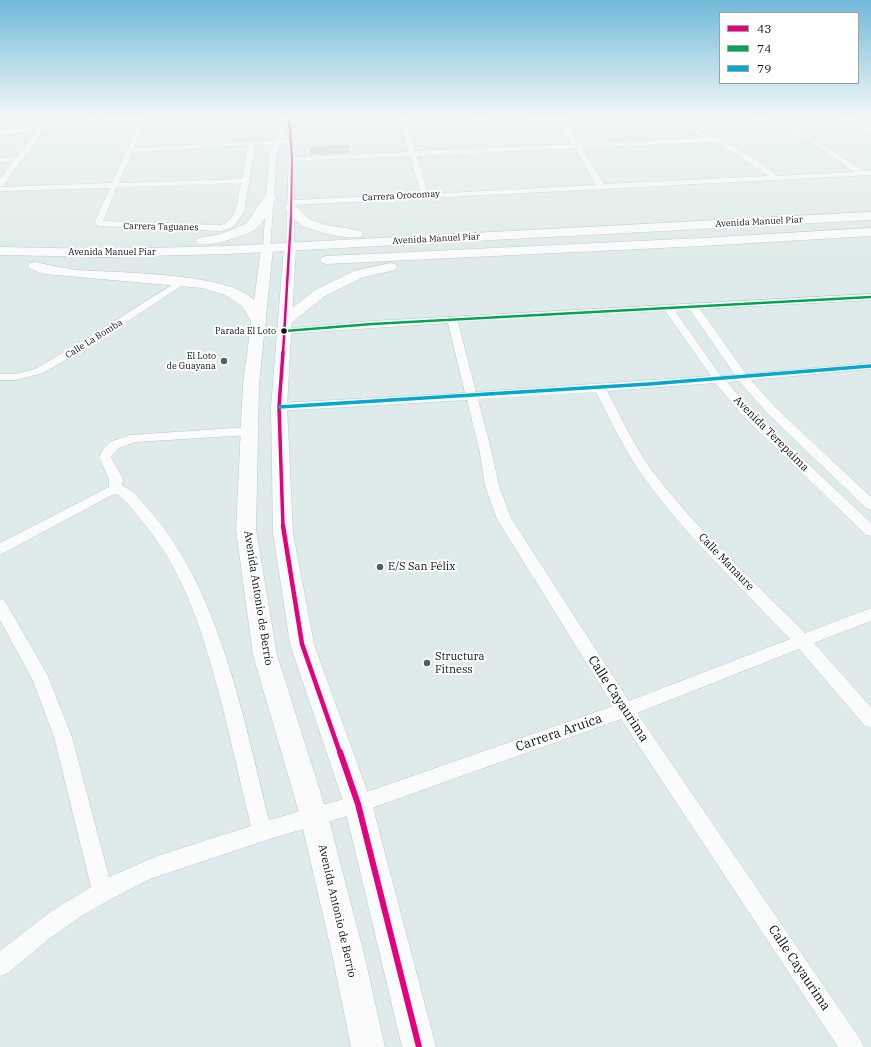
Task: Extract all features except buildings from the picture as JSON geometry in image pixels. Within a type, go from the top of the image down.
[{"type":"highway","points":[[105,253],[192,243],[224,237],[252,226],[270,197]]},
{"type":"highway","points":[[291,206],[305,222],[332,231],[372,237],[455,238]]},
{"type":"highway","name":"Avenida Manuel Piar","points":[[299,257],[455,238],[871,216]]},
{"type":"highway","name":"Avenida Manuel Piar","points":[[0,251],[261,258],[440,255],[871,232]]},
{"type":"highway","points":[[285,326],[320,293],[359,274],[440,255]]},
{"type":"highway","name":"Avenida Manuel Piar","points":[[160,266],[28,266],[45,270],[77,274],[122,276],[181,282]]},
{"type":"highway","points":[[181,282],[203,284],[230,292],[248,303],[259,321]]},
{"type":"street","points":[[0,184],[15,164]]},
{"type":"street","points":[[114,186],[123,164]]},
{"type":"street","points":[[0,189],[246,180],[249,164]]},
{"type":"street","name":"Avenida Antonio de Berrío","points":[[272,164],[270,197],[261,258],[259,321],[251,384],[246,530],[266,655],[314,816],[348,954],[368,1047]]},
{"type":"street","points":[[292,164],[291,206],[299,257],[285,326],[279,407],[283,533],[302,644],[358,804],[419,1047]]},
{"type":"street","points":[[415,164],[425,195]]},
{"type":"street","points":[[588,164],[601,186]]},
{"type":"street","points":[[756,164],[775,178]]},
{"type":"street","points":[[846,164],[861,174]]},
{"type":"street","name":"Carrera Orocomay","points":[[291,206],[425,195],[871,173]]},
{"type":"street","name":"Carrera Taguanes","points":[[114,186],[99,221],[100,224],[222,228],[230,225],[240,212],[246,180]]},
{"type":"street","name":"Calle La Bomba","points":[[0,377],[25,376],[46,368],[146,306],[181,282]]},
{"type":"street","points":[[285,326],[452,320],[871,296]]},
{"type":"street","name":"Avenida Terepaima","points":[[693,307],[743,378],[771,410],[871,505]]},
{"type":"street","name":"Avenida Terepaima","points":[[668,308],[718,379],[747,413],[871,531]]},
{"type":"street","name":"Calle Cayaurima","points":[[452,320],[492,486],[504,519],[625,710],[852,1047]]},
{"type":"street","points":[[279,407],[471,397],[743,378],[871,366]]},
{"type":"street","name":"Calle Manaure","points":[[600,388],[631,448],[649,475],[679,513],[802,641],[871,720]]},
{"type":"street","points":[[115,489],[116,479],[105,457],[109,449],[124,440],[140,437],[250,431]]},
{"type":"street","points":[[0,550],[115,489],[123,490],[156,525],[173,551],[200,604],[219,660],[262,832]]},
{"type":"street","points":[[0,605],[41,679],[63,737],[103,892]]},
{"type":"street","name":"Carrera Aruica","points":[[0,964],[50,924],[81,904],[156,866],[314,816],[358,804],[625,710],[871,614]]},
{"type":"transit line","name":"43","points":[[292,164],[290,247],[279,407],[283,533],[302,644],[358,804],[419,1047]]},
{"type":"transit line","name":"74","points":[[285,331],[372,324],[871,297]]},
{"type":"transit line","name":"79","points":[[279,407],[649,384],[871,366]]},
{"type":"place","name":"Parada El Loto","points":[[284,331]]},
{"type":"place","name":"El Loto de Guayana","points":[[224,361]]},
{"type":"place","name":"E/S San Félix","points":[[380,567]]},
{"type":"place","name":"Structura Fitness","points":[[427,663]]}]
